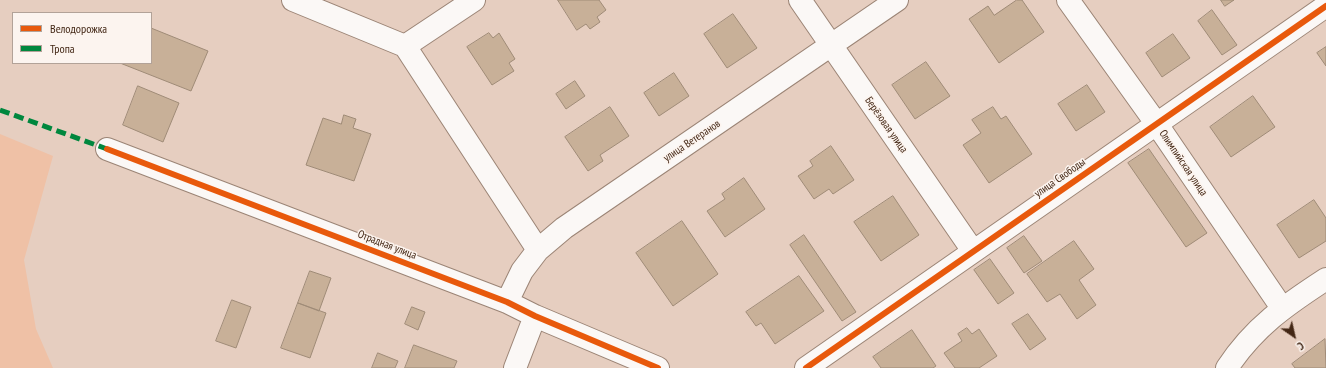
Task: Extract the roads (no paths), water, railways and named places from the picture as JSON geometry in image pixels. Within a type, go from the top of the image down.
[{"type":"street","points":[[293,0],[405,46],[538,250]]},
{"type":"street","points":[[405,46],[474,0]]},
{"type":"street","name":"Берёзовая улица","points":[[800,0],[973,251]]},
{"type":"street","name":"улица Ветеранов","points":[[507,302],[522,271],[538,250],[564,228],[898,0]]},
{"type":"street","name":"Олимпийская улица","points":[[1068,0],[1156,123],[1282,308]]},
{"type":"street","name":"улица Свободы","points":[[806,368],[1326,6]]},
{"type":"street","name":"Отрадная улица","points":[[107,149],[507,302],[535,316],[658,368]]},
{"type":"street","points":[[1227,368],[1255,332],[1282,308],[1326,279]]},
{"type":"street","points":[[515,368],[535,316]]}]
